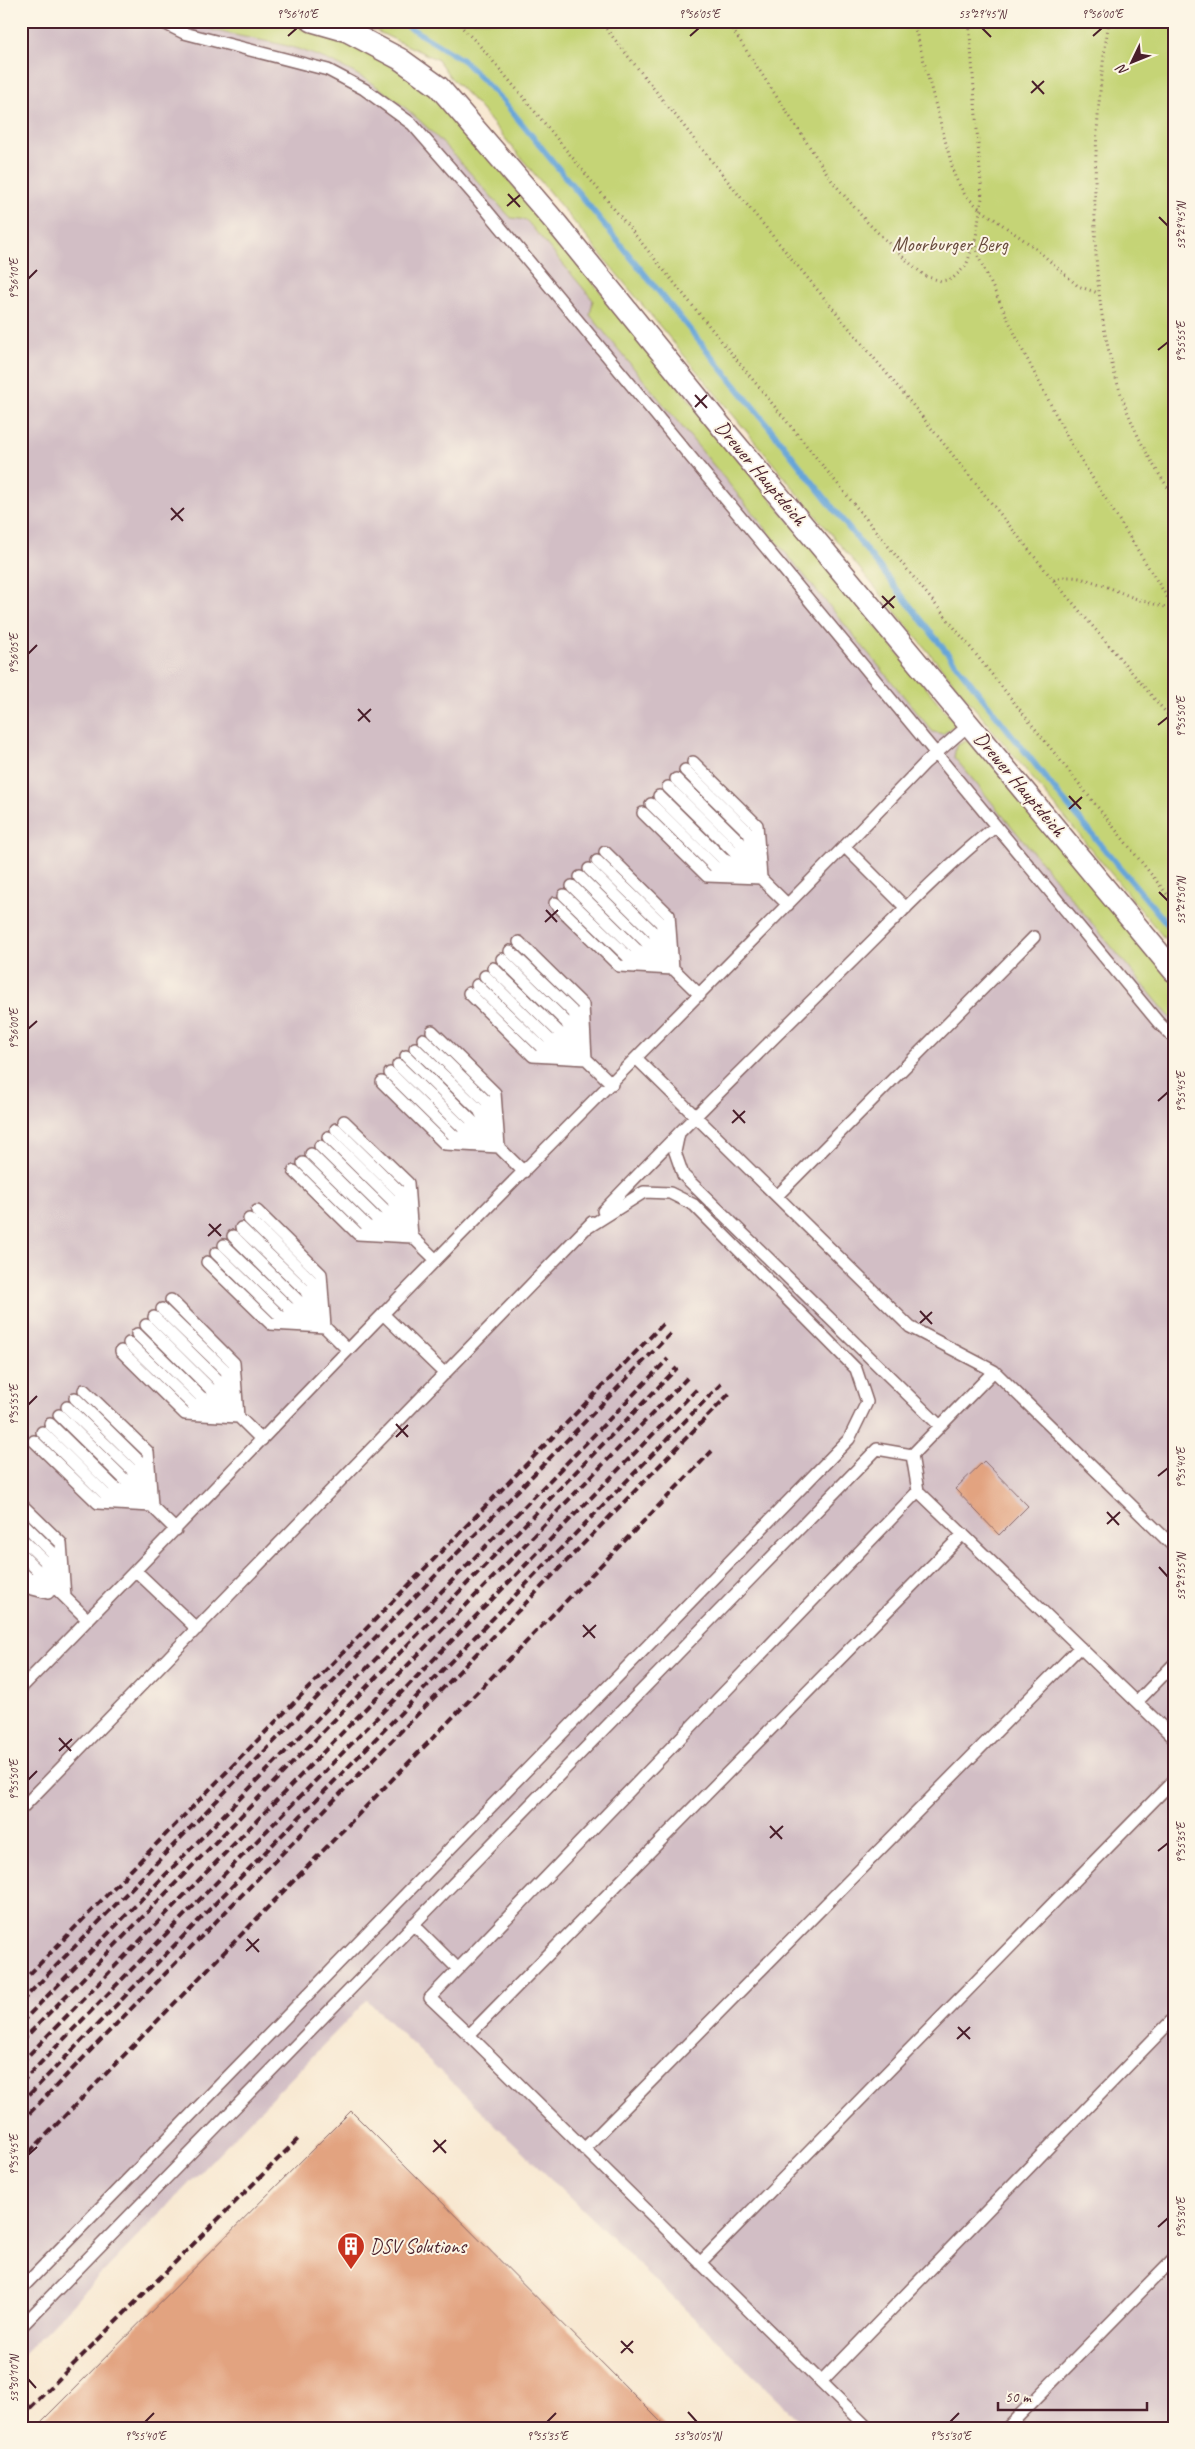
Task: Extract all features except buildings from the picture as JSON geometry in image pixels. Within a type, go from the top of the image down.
[{"type":"street","name":"Drewer Hauptdeich","points":[[312,21],[347,31],[400,59],[439,87],[557,224],[729,436],[1174,971]]},
{"type":"lane","points":[[160,21],[184,33],[328,70],[364,89],[412,124],[474,195],[1158,1022],[1174,1038]]},
{"type":"lane","points":[[21,1688],[436,1260],[637,1059],[937,753],[970,724]]},
{"type":"lane","points":[[689,766],[757,825],[761,878]]},
{"type":"lane","points":[[659,796],[740,842],[761,878],[788,905]]},
{"type":"lane","points":[[659,796],[724,859],[761,878]]},
{"type":"lane","points":[[659,796],[707,876],[761,878]]},
{"type":"lane","points":[[21,1809],[695,1115],[906,908],[972,845],[996,826]]},
{"type":"lane","points":[[845,847],[906,908]]},
{"type":"lane","points":[[605,852],[669,915],[673,969]]},
{"type":"lane","points":[[593,865],[661,924],[673,969]]},
{"type":"lane","points":[[673,969],[628,957],[568,890],[673,969],[700,994]]},
{"type":"lane","points":[[777,1196],[1034,936]]},
{"type":"lane","points":[[510,951],[582,1005],[586,1059],[566,1022],[510,951]]},
{"type":"lane","points":[[489,972],[612,1084]]},
{"type":"lane","points":[[473,989],[541,1047],[586,1059]]},
{"type":"lane","points":[[411,1052],[495,1093],[499,1147]]},
{"type":"lane","points":[[411,1052],[479,1110],[499,1147],[524,1172]]},
{"type":"lane","points":[[411,1052],[462,1128],[499,1147]]},
{"type":"lane","points":[[637,1059],[910,1327],[994,1371],[1174,1547]]},
{"type":"lane","points":[[382,1082],[445,1144],[499,1147]]},
{"type":"lane","points":[[680,1132],[675,1152],[682,1176],[940,1426]]},
{"type":"lane","points":[[332,1133],[408,1183],[412,1237],[392,1200],[332,1133]]},
{"type":"lane","points":[[412,1237],[358,1234],[303,1163],[375,1217],[412,1237],[436,1260]]},
{"type":"lane","points":[[21,2289],[849,1439],[867,1402],[856,1369],[694,1205],[670,1193],[644,1192],[587,1228]]},
{"type":"lane","points":[[257,1211],[321,1274],[325,1327]]},
{"type":"lane","points":[[325,1327],[313,1282],[241,1228],[325,1327],[348,1350]]},
{"type":"lane","points":[[220,1249],[288,1308],[325,1327]]},
{"type":"lane","points":[[207,1262],[271,1324],[325,1327]]},
{"type":"lane","points":[[383,1314],[445,1374]]},
{"type":"lane","points":[[150,1321],[218,1380],[238,1416],[262,1440]]},
{"type":"lane","points":[[150,1321],[234,1363],[238,1416]]},
{"type":"lane","points":[[150,1321],[201,1397],[238,1416]]},
{"type":"lane","points":[[120,1351],[184,1414],[238,1416]]},
{"type":"lane","points":[[912,1455],[994,1371]]},
{"type":"lane","points":[[59,1415],[131,1469],[152,1506],[176,1530]]},
{"type":"lane","points":[[59,1415],[148,1452],[152,1506]]},
{"type":"lane","points":[[59,1415],[114,1487],[152,1506]]},
{"type":"lane","points":[[59,1415],[98,1503],[152,1506]]},
{"type":"lane","points":[[21,2327],[877,1449],[912,1455]]},
{"type":"lane","points":[[912,1455],[918,1491],[1174,1738]]},
{"type":"lane","points":[[868,2428],[430,1998],[918,1491]]},
{"type":"lane","points":[[21,1504],[61,1543],[65,1597]]},
{"type":"lane","points":[[21,1521],[52,1552],[65,1597]]},
{"type":"lane","points":[[469,2035],[963,1534]]},
{"type":"lane","points":[[21,1538],[44,1560],[65,1597]]},
{"type":"lane","points":[[21,1554],[88,1620]]},
{"type":"lane","points":[[21,1571],[27,1577],[65,1597]]},
{"type":"lane","points":[[136,1571],[197,1629]]},
{"type":"lane","points":[[21,1586],[65,1597]]},
{"type":"lane","points":[[21,1594],[65,1597]]},
{"type":"lane","points":[[584,2149],[1080,1647]]},
{"type":"lane","points":[[1136,1702],[1174,1664]]},
{"type":"lane","points":[[700,2263],[1174,1780]]},
{"type":"lane","points":[[413,1924],[458,1969]]},
{"type":"lane","points":[[821,2382],[1174,2018]]},
{"type":"lane","points":[[1007,2428],[1174,2258]]},
{"type":"path","points":[[456,21],[519,92],[775,405],[1174,903]]},
{"type":"path","points":[[600,21],[738,194],[1054,580],[1174,722]]},
{"type":"path","points":[[727,21],[832,182],[866,221],[912,264],[933,280],[941,281],[952,279],[966,266],[976,237],[982,198],[969,21]]},
{"type":"path","points":[[914,21],[955,177],[965,195],[980,209],[1000,221],[1034,247],[1078,286],[1098,293]]},
{"type":"path","points":[[1109,21],[1096,129],[1094,239],[1100,315],[1119,393],[1147,453],[1174,496]]},
{"type":"path","points":[[976,237],[978,254],[1023,351],[1070,442],[1174,609]]},
{"type":"path","points":[[1054,580],[1060,577],[1074,576],[1142,601],[1174,609]]},
{"type":"shaded area","points":[[21,21],[227,21],[361,61],[471,156],[593,300],[1174,1004],[1174,2428],[807,2428],[367,2000],[21,2357]]},
{"type":"green space","points":[[187,21],[294,21],[349,40],[421,84],[451,110],[956,724],[943,734],[933,732],[590,315],[593,300],[526,220],[511,218],[441,141],[418,119],[367,80],[336,64],[301,50],[215,31]]},
{"type":"green space","name":"Moorburger Berg","points":[[355,21],[1174,21],[1174,950],[480,108],[450,77],[438,60]]},
{"type":"green space","points":[[970,738],[1174,983],[1174,1022],[954,757],[956,746]]},
{"type":"waterway","points":[[399,21],[464,61],[505,103],[762,418],[1060,796],[1174,932]]},
{"type":"railway","points":[[21,1983],[663,1324]]},
{"type":"railway","points":[[21,2002],[673,1331]]},
{"type":"railway","points":[[21,2023],[668,1359]]},
{"type":"railway","points":[[21,2042],[677,1368]]},
{"type":"railway","points":[[21,2063],[687,1378]]},
{"type":"railway","points":[[21,2103],[723,1382]]},
{"type":"railway","points":[[21,2083],[698,1388]]},
{"type":"railway","points":[[21,2122],[732,1391]]},
{"type":"railway","points":[[21,2161],[712,1451]]},
{"type":"railway","points":[[21,2417],[299,2138]]},
{"type":"place","name":"DSV Solutions","points":[[351,2270]]}]
